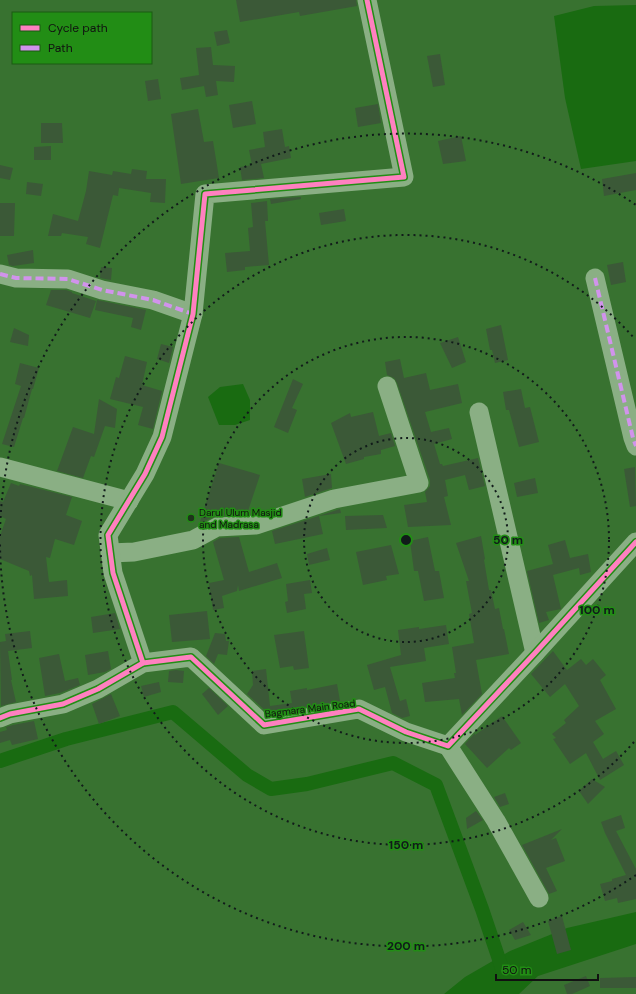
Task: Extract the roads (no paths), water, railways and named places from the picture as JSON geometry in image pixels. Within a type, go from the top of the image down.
[{"type":"street","points":[[143,663],[113,573],[108,535],[145,474],[162,437],[193,314],[204,194],[404,177],[367,0]]},
{"type":"street","points":[[0,274],[16,278],[68,279],[102,290],[153,300],[193,314]]},
{"type":"street","points":[[595,278],[636,446]]},
{"type":"street","points":[[110,553],[134,552],[193,540],[217,527],[256,525],[334,498],[419,483],[387,386]]},
{"type":"street","points":[[479,412],[535,654]]},
{"type":"street","points":[[0,467],[129,500]]},
{"type":"street","points":[[540,898],[496,821],[448,746],[535,654],[636,542]]},
{"type":"street","name":"Bagmara Main Road","points":[[0,718],[10,714],[63,704],[98,689],[143,663],[190,657],[264,725],[359,709],[406,732],[448,746]]},
{"type":"waterway","points":[[0,761],[66,739],[173,712],[247,775],[271,789],[307,784],[393,763],[436,785],[482,909],[504,974]]},
{"type":"place","name":"Darul Ulum Masjid and Madrasa","points":[[191,518]]}]
